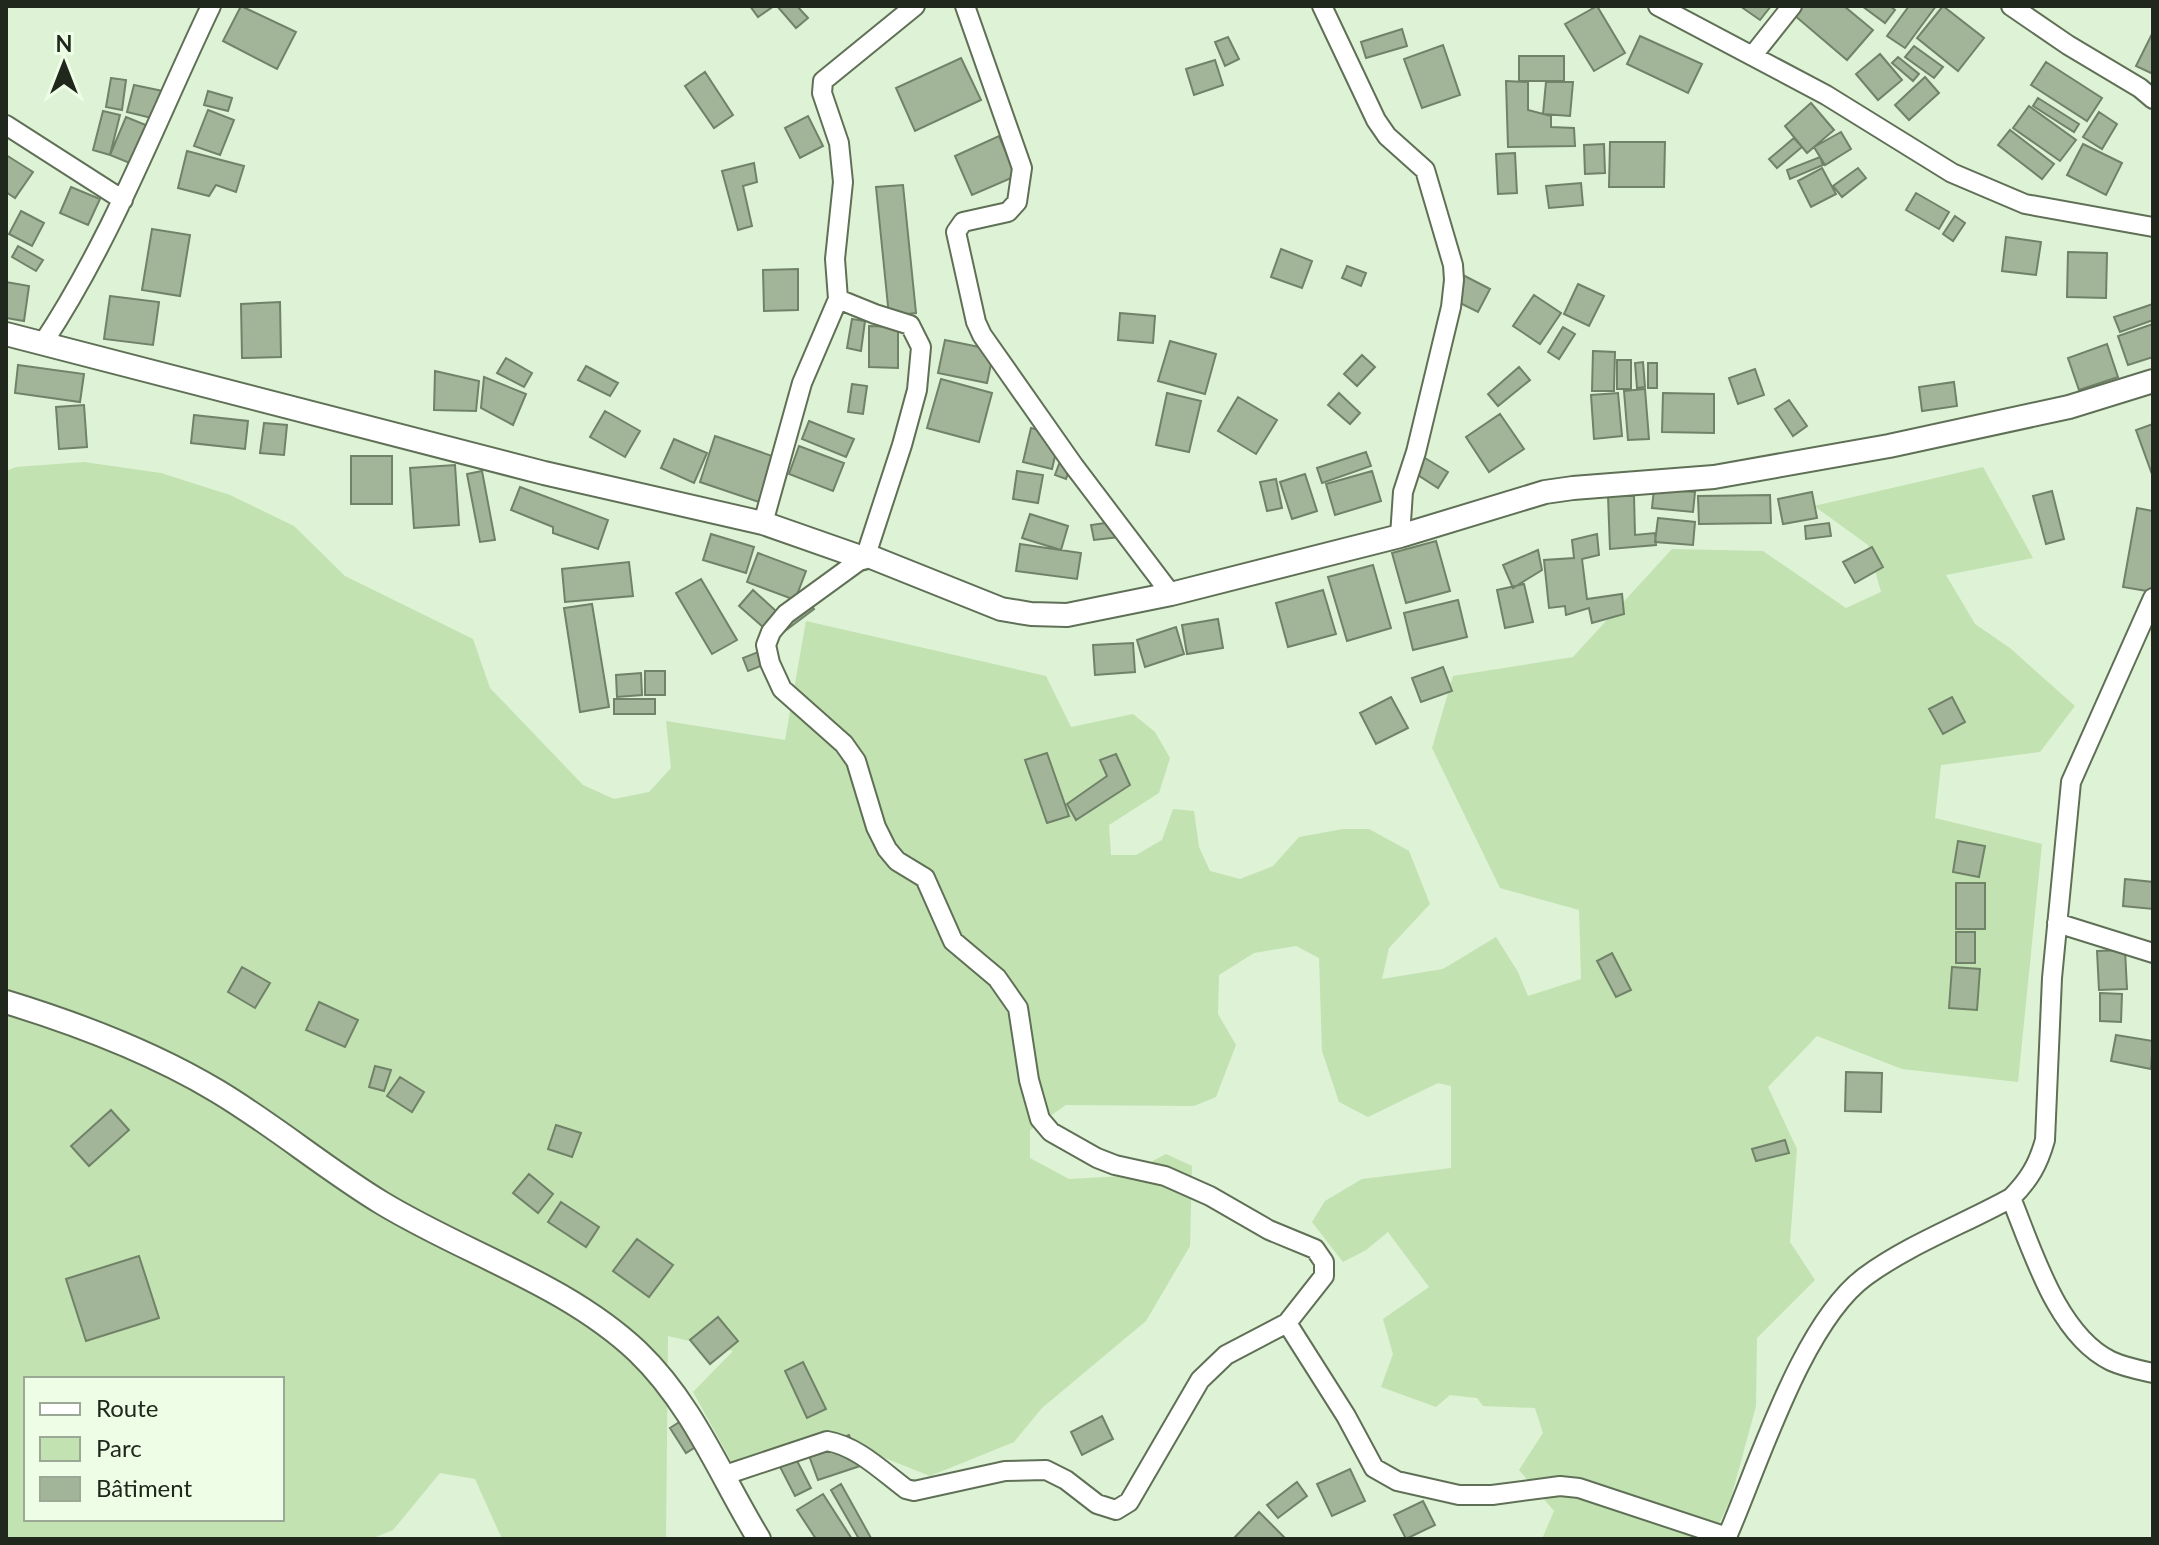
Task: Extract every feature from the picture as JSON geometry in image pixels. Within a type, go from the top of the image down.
[{"type":"street","points":[[43,343],[78,290],[123,200],[211,6]]},
{"type":"street","points":[[763,523],[802,383],[838,299],[835,259],[843,182],[839,143],[822,93],[823,81],[915,6]]},
{"type":"street","points":[[965,6],[1022,168],[1017,202],[1008,212],[963,222],[956,232],[971,309],[991,348],[1074,466],[1171,594]]},
{"type":"street","points":[[1322,6],[1376,120],[1387,136],[1425,170],[1453,265],[1451,307],[1416,452],[1403,492],[1400,536]]},
{"type":"street","points":[[1658,6],[1826,95],[1952,173],[2025,204],[2153,227]]},
{"type":"street","points":[[1753,55],[1792,6]]},
{"type":"street","points":[[2011,6],[2153,99]]},
{"type":"street","points":[[6,125],[123,200]]},
{"type":"street","points":[[725,1475],[827,1441],[862,1455],[906,1489],[914,1491],[1005,1471],[1046,1470],[1066,1480],[1097,1504],[1116,1510],[1129,1502],[1200,1380],[1226,1355],[1287,1323],[1324,1276],[1324,1262],[1315,1249],[1269,1230],[1199,1191],[1165,1176],[1097,1158],[1051,1132],[1040,1119],[1033,1093],[1018,1008],[997,978],[953,941],[925,878],[897,861],[887,849],[876,827],[856,761],[844,744],[782,689],[766,645],[771,632],[786,614],[864,557],[917,390],[921,347],[910,325],[838,299]]},
{"type":"street","points":[[6,334],[544,473],[763,523],[1001,609],[1067,615],[1171,594],[1400,536],[1545,492],[1714,477],[1889,446],[2069,407],[2153,381]]},
{"type":"street","points":[[1287,1323],[1346,1416],[1374,1468],[1397,1481],[1459,1495],[1492,1495],[1560,1486],[1579,1488],[1726,1538],[1782,1402],[1816,1336],[1838,1305],[1864,1277],[2011,1198],[2028,1180],[2039,1161],[2045,1140],[2057,923],[2071,782],[2153,598]]},
{"type":"street","points":[[2057,923],[2153,953]]},
{"type":"street","points":[[6,1002],[61,1019],[144,1054],[217,1091],[383,1204],[546,1288],[600,1322],[637,1352],[660,1376],[694,1421],[759,1539]]},
{"type":"street","points":[[2011,1198],[2048,1288],[2063,1314],[2086,1342],[2109,1361],[2153,1373]]},
{"type":"green space","points":[[84,462],[161,473],[230,495],[294,526],[345,576],[473,639],[490,688],[583,785],[614,799],[649,792],[671,768],[666,721],[785,740],[806,621],[1046,676],[1071,727],[1133,714],[1155,732],[1170,758],[1159,793],[1109,825],[1111,855],[1136,855],[1162,840],[1173,809],[1194,811],[1199,847],[1210,871],[1240,879],[1273,866],[1299,837],[1343,829],[1369,829],[1409,851],[1430,904],[1389,948],[1382,979],[1443,969],[1496,937],[1518,972],[1528,996],[1581,979],[1579,910],[1500,888],[1432,748],[1453,676],[1573,657],[1672,549],[1763,551],[1846,608],[1881,592],[1868,545],[1814,506],[1983,467],[2033,558],[1946,575],[1975,624],[2010,648],[2075,706],[2040,752],[1941,765],[1935,818],[2042,844],[2018,1082],[1902,1069],[1817,1036],[1768,1087],[1797,1149],[1790,1242],[1815,1280],[1757,1338],[1756,1406],[1731,1498],[1712,1539],[1542,1539],[1554,1511],[1519,1470],[1543,1433],[1535,1408],[1483,1406],[1477,1398],[1450,1395],[1436,1407],[1381,1387],[1393,1354],[1383,1319],[1429,1287],[1388,1232],[1366,1250],[1343,1262],[1312,1222],[1325,1201],[1362,1179],[1451,1168],[1451,1086],[1438,1083],[1368,1117],[1339,1102],[1322,1051],[1319,958],[1296,946],[1254,953],[1219,975],[1218,1014],[1236,1045],[1216,1097],[1194,1106],[1066,1105],[1030,1130],[1030,1158],[1069,1179],[1124,1176],[1166,1154],[1192,1166],[1190,1246],[1146,1321],[1042,1408],[1014,1442],[930,1476],[837,1439],[736,1470],[693,1392],[733,1351],[668,1336],[666,1539],[502,1539],[475,1479],[440,1473],[393,1530],[371,1539],[6,1539],[6,471],[16,467]]},
{"type":"building","points":[[241,6],[296,32],[277,69],[223,41]]},
{"type":"building","points":[[750,6],[774,6],[758,17]]},
{"type":"building","points":[[777,6],[797,6],[808,18],[796,28]]},
{"type":"building","points":[[1597,6],[1625,53],[1594,71],[1565,24]]},
{"type":"building","points":[[1740,6],[1771,6],[1760,20]]},
{"type":"building","points":[[1802,6],[1844,6],[1873,30],[1847,60],[1794,15]]},
{"type":"building","points":[[1862,6],[1890,6],[1895,10],[1885,23]]},
{"type":"building","points":[[1909,6],[1936,6],[1905,48],[1887,36]]},
{"type":"building","points":[[1943,6],[1984,38],[1958,71],[1917,38]]},
{"type":"building","points":[[1402,29],[1407,46],[1366,58],[1361,42]]},
{"type":"building","points":[[2153,35],[2153,74],[2136,66]]},
{"type":"building","points":[[1640,36],[1702,64],[1688,93],[1627,64]]},
{"type":"building","points":[[1228,37],[1239,59],[1225,66],[1215,42]]},
{"type":"building","points":[[1443,45],[1460,95],[1422,108],[1404,59]]},
{"type":"building","points":[[1914,46],[1943,67],[1934,78],[1905,57]]},
{"type":"building","points":[[1880,54],[1902,80],[1878,100],[1856,74]]},
{"type":"building","points":[[1519,56],[1564,56],[1564,81],[1519,81]]},
{"type":"building","points":[[1898,57],[1919,74],[1913,81],[1892,63]]},
{"type":"building","points":[[961,58],[981,100],[915,131],[896,88]]},
{"type":"building","points":[[1215,60],[1223,85],[1194,95],[1186,69]]},
{"type":"building","points":[[2046,62],[2102,98],[2087,121],[2031,85]]},
{"type":"building","points":[[705,72],[733,115],[714,128],[685,86]]},
{"type":"building","points":[[1925,77],[1939,93],[1909,120],[1895,105]]},
{"type":"building","points":[[111,78],[126,80],[122,110],[106,107]]},
{"type":"building","points":[[1506,81],[1528,82],[1528,110],[1551,116],[1551,127],[1574,128],[1575,146],[1508,147]]},
{"type":"building","points":[[1546,82],[1573,82],[1570,116],[1543,114]]},
{"type":"building","points":[[134,85],[163,91],[156,119],[127,112]]},
{"type":"building","points":[[208,91],[232,98],[228,111],[204,105]]},
{"type":"building","points":[[2038,98],[2079,124],[2074,132],[2033,106]]},
{"type":"building","points":[[1811,103],[1834,130],[1807,153],[1785,126]]},
{"type":"building","points":[[2029,106],[2076,140],[2060,161],[2013,128]]},
{"type":"building","points":[[208,110],[234,120],[220,155],[194,146]]},
{"type":"building","points":[[103,111],[120,115],[110,155],[93,150]]},
{"type":"building","points":[[2099,112],[2117,124],[2102,149],[2083,137]]},
{"type":"building","points":[[808,116],[823,146],[800,158],[785,128]]},
{"type":"building","points":[[126,117],[153,128],[137,166],[110,155]]},
{"type":"building","points":[[2010,130],[2054,164],[2042,179],[1998,145]]},
{"type":"building","points":[[1841,132],[1851,149],[1825,165],[1814,147]]},
{"type":"building","points":[[999,136],[1016,176],[972,195],[955,156]]},
{"type":"building","points":[[1794,138],[1802,147],[1777,168],[1769,159]]},
{"type":"building","points":[[1610,142],[1665,142],[1664,187],[1609,187]]},
{"type":"building","points":[[1604,144],[1605,173],[1585,174],[1584,145]]},
{"type":"building","points":[[2083,144],[2122,163],[2106,195],[2067,175]]},
{"type":"building","points":[[187,151],[244,166],[236,192],[216,185],[209,196],[178,188]]},
{"type":"building","points":[[1515,153],[1517,193],[1498,194],[1496,154]]},
{"type":"building","points":[[6,155],[33,172],[15,198],[6,192]]},
{"type":"building","points":[[1820,157],[1823,165],[1790,179],[1787,170]]},
{"type":"building","points":[[754,163],[757,182],[743,186],[752,226],[738,230],[722,171]]},
{"type":"building","points":[[1822,168],[1836,194],[1811,207],[1798,181]]},
{"type":"building","points":[[1858,168],[1866,178],[1842,197],[1833,186]]},
{"type":"building","points":[[1581,183],[1583,205],[1549,208],[1546,186]]},
{"type":"building","points":[[903,185],[916,313],[889,316],[876,187]]},
{"type":"building","points":[[71,187],[100,199],[88,225],[60,213]]},
{"type":"building","points":[[1916,193],[1949,212],[1939,229],[1906,210]]},
{"type":"building","points":[[21,211],[44,223],[32,246],[9,234]]},
{"type":"building","points":[[1955,216],[1965,223],[1953,241],[1943,234]]},
{"type":"building","points":[[152,229],[190,235],[180,296],[142,290]]},
{"type":"building","points":[[2006,237],[2041,242],[2036,275],[2002,271]]},
{"type":"building","points":[[18,246],[43,260],[36,271],[12,257]]},
{"type":"building","points":[[1281,249],[1312,261],[1302,288],[1271,277]]},
{"type":"building","points":[[2068,252],[2107,253],[2106,298],[2067,297]]},
{"type":"building","points":[[1347,266],[1366,273],[1361,286],[1342,278]]},
{"type":"building","points":[[798,269],[798,310],[764,311],[763,270]]},
{"type":"building","points":[[1459,273],[1490,289],[1478,312],[1446,296]]},
{"type":"building","points":[[6,282],[29,286],[24,321],[6,318]]},
{"type":"building","points":[[1578,284],[1604,296],[1589,326],[1564,314]]},
{"type":"building","points":[[1534,295],[1561,313],[1540,344],[1513,326]]},
{"type":"building","points":[[110,296],[159,302],[153,345],[104,339]]},
{"type":"building","points":[[280,302],[281,357],[242,358],[241,304]]},
{"type":"building","points":[[2153,304],[2153,320],[2120,332],[2114,317]]},
{"type":"building","points":[[1120,313],[1155,316],[1153,343],[1118,340]]},
{"type":"building","points":[[852,319],[865,321],[861,351],[847,348]]},
{"type":"building","points":[[2153,324],[2153,357],[2128,365],[2118,336]]},
{"type":"building","points":[[869,326],[898,327],[898,368],[869,367]]},
{"type":"building","points":[[1563,327],[1575,334],[1559,359],[1548,352]]},
{"type":"building","points":[[945,340],[994,350],[987,383],[938,373]]},
{"type":"building","points":[[1170,341],[1216,354],[1205,394],[1158,381]]},
{"type":"building","points":[[2107,344],[2118,377],[2079,390],[2068,358]]},
{"type":"building","points":[[1593,351],[1615,352],[1614,391],[1592,391]]},
{"type":"building","points":[[1362,355],[1375,367],[1357,386],[1344,374]]},
{"type":"building","points":[[506,358],[532,373],[524,387],[497,373]]},
{"type":"building","points":[[1617,360],[1631,360],[1631,389],[1617,389]]},
{"type":"building","points":[[1643,362],[1645,387],[1637,388],[1635,363]]},
{"type":"building","points":[[1648,363],[1657,363],[1657,388],[1648,388]]},
{"type":"building","points":[[18,365],[84,374],[80,402],[15,393]]},
{"type":"building","points":[[586,366],[618,383],[610,396],[578,380]]},
{"type":"building","points":[[1519,367],[1530,380],[1498,406],[1488,394]]},
{"type":"building","points":[[1755,369],[1764,395],[1738,404],[1729,378]]},
{"type":"building","points":[[435,371],[479,381],[476,411],[434,410]]},
{"type":"building","points":[[484,377],[526,394],[513,425],[481,408]]},
{"type":"building","points":[[941,379],[992,393],[979,442],[927,428]]},
{"type":"building","points":[[1954,382],[1957,406],[1922,411],[1919,387]]},
{"type":"building","points":[[852,384],[867,386],[863,414],[848,412]]},
{"type":"building","points":[[1645,389],[1649,439],[1628,440],[1624,391]]},
{"type":"building","points":[[1167,393],[1201,401],[1189,452],[1156,445]]},
{"type":"building","points":[[1339,393],[1360,413],[1350,424],[1328,405]]},
{"type":"building","points":[[1618,393],[1622,436],[1594,439],[1591,395]]},
{"type":"building","points":[[1663,393],[1714,394],[1714,433],[1662,432]]},
{"type":"building","points":[[1238,397],[1277,420],[1256,454],[1218,431]]},
{"type":"building","points":[[1789,400],[1807,426],[1793,436],[1775,409]]},
{"type":"building","points":[[84,405],[87,447],[59,449],[56,407]]},
{"type":"building","points":[[605,411],[640,431],[625,457],[590,437]]},
{"type":"building","points":[[1500,414],[1524,449],[1489,472],[1466,437]]},
{"type":"building","points":[[194,415],[248,421],[245,449],[191,443]]},
{"type":"building","points":[[809,421],[854,439],[846,457],[802,439]]},
{"type":"building","points":[[264,423],[287,425],[284,455],[260,453]]},
{"type":"building","points":[[2153,424],[2153,477],[2136,430]]},
{"type":"building","points":[[1031,428],[1060,435],[1052,469],[1023,462]]},
{"type":"building","points":[[715,436],[775,457],[759,502],[700,482]]},
{"type":"building","points":[[674,439],[707,453],[694,483],[661,468]]},
{"type":"building","points":[[799,446],[844,463],[833,491],[789,474]]},
{"type":"building","points":[[1366,452],[1371,466],[1322,483],[1317,468]]},
{"type":"building","points":[[1420,455],[1448,472],[1438,488],[1410,470]]},
{"type":"building","points":[[351,456],[392,456],[392,504],[351,504]]},
{"type":"building","points":[[1062,456],[1073,460],[1066,479],[1055,475]]},
{"type":"building","points":[[455,465],[459,525],[414,528],[410,468]]},
{"type":"building","points":[[482,471],[495,540],[480,542],[467,474]]},
{"type":"building","points":[[1017,471],[1043,475],[1038,503],[1013,499]]},
{"type":"building","points":[[1372,471],[1381,501],[1335,515],[1326,484]]},
{"type":"building","points":[[1305,474],[1317,511],[1292,519],[1280,482]]},
{"type":"building","points":[[1276,479],[1282,508],[1267,511],[1260,482]]},
{"type":"building","points":[[520,487],[608,520],[598,549],[553,533],[553,527],[511,510]]},
{"type":"building","points":[[1654,489],[1695,492],[1693,512],[1652,508]]},
{"type":"building","points":[[2052,491],[2064,539],[2046,544],[2033,496]]},
{"type":"building","points":[[1812,492],[1817,518],[1783,524],[1778,499]]},
{"type":"building","points":[[1770,495],[1771,523],[1699,524],[1698,496]]},
{"type":"building","points":[[1608,496],[1634,496],[1635,535],[1655,533],[1656,545],[1610,549]]},
{"type":"building","points":[[2137,508],[2153,511],[2153,592],[2123,587]]},
{"type":"building","points":[[1030,514],[1068,526],[1061,550],[1022,538]]},
{"type":"building","points":[[1658,518],[1695,522],[1693,545],[1655,542]]},
{"type":"building","points":[[1126,520],[1128,536],[1094,540],[1091,525]]},
{"type":"building","points":[[1829,523],[1831,536],[1806,539],[1805,526]]},
{"type":"building","points":[[711,534],[754,547],[746,573],[703,560]]},
{"type":"building","points":[[1597,534],[1599,555],[1582,559],[1587,599],[1622,594],[1624,614],[1592,623],[1589,608],[1566,615],[1565,606],[1549,608],[1544,560],[1574,558],[1572,540]]},
{"type":"building","points":[[1436,541],[1450,591],[1406,603],[1392,553]]},
{"type":"building","points":[[1020,544],[1081,553],[1077,579],[1016,571]]},
{"type":"building","points":[[1872,547],[1883,567],[1855,583],[1843,562]]},
{"type":"building","points":[[1538,550],[1542,570],[1513,588],[1503,565]]},
{"type":"building","points":[[758,553],[806,571],[795,600],[747,582]]},
{"type":"building","points":[[629,562],[633,596],[565,602],[562,569]]},
{"type":"building","points":[[1373,565],[1391,628],[1347,641],[1328,577]]},
{"type":"building","points":[[701,579],[737,640],[712,654],[676,593]]},
{"type":"building","points":[[1524,584],[1533,622],[1505,628],[1497,590]]},
{"type":"building","points":[[753,590],[776,611],[763,627],[739,606]]},
{"type":"building","points":[[1323,590],[1336,634],[1288,647],[1276,603]]},
{"type":"building","points":[[805,597],[814,609],[777,637]]},
{"type":"building","points":[[1458,600],[1467,637],[1413,650],[1404,613]]},
{"type":"building","points":[[592,604],[609,707],[580,712],[564,608]]},
{"type":"building","points":[[1218,619],[1223,648],[1187,654],[1182,625]]},
{"type":"building","points":[[1176,627],[1184,654],[1145,667],[1137,640]]},
{"type":"building","points":[[1133,643],[1135,672],[1095,675],[1093,645]]},
{"type":"building","points":[[771,647],[776,660],[748,671],[743,658]]},
{"type":"building","points":[[1443,667],[1452,691],[1421,702],[1412,678]]},
{"type":"building","points":[[645,671],[665,671],[665,695],[645,695]]},
{"type":"building","points":[[641,673],[642,695],[617,697],[616,675]]},
{"type":"building","points":[[1391,697],[1408,728],[1376,744],[1360,713]]},
{"type":"building","points":[[1952,697],[1965,722],[1943,734],[1929,709]]},
{"type":"building","points":[[614,699],[655,699],[655,714],[614,714]]},
{"type":"building","points":[[1047,753],[1069,816],[1047,823],[1025,760]]},
{"type":"building","points":[[1116,754],[1130,785],[1076,820],[1067,804],[1107,776],[1100,760]]},
{"type":"building","points":[[1958,841],[1985,846],[1979,877],[1953,872]]},
{"type":"building","points":[[2125,879],[2153,882],[2153,909],[2123,906]]},
{"type":"building","points":[[1956,883],[1985,883],[1985,929],[1956,929]]},
{"type":"building","points":[[1956,932],[1975,932],[1975,963],[1956,963]]},
{"type":"building","points":[[2125,950],[2127,989],[2099,990],[2097,951]]},
{"type":"building","points":[[1612,953],[1631,990],[1616,997],[1597,961]]},
{"type":"building","points":[[242,967],[270,983],[255,1008],[228,992]]},
{"type":"building","points":[[1952,967],[1980,969],[1977,1010],[1949,1008]]},
{"type":"building","points":[[2100,993],[2122,994],[2121,1022],[2100,1021]]},
{"type":"building","points":[[319,1002],[358,1020],[345,1047],[306,1030]]},
{"type":"building","points":[[2116,1035],[2153,1041],[2151,1069],[2111,1061]]},
{"type":"building","points":[[375,1066],[391,1070],[384,1091],[369,1087]]},
{"type":"building","points":[[1846,1072],[1882,1073],[1881,1112],[1845,1111]]},
{"type":"building","points":[[400,1077],[424,1092],[412,1112],[387,1096]]},
{"type":"building","points":[[111,1110],[129,1130],[89,1166],[71,1146]]},
{"type":"building","points":[[556,1125],[581,1133],[572,1157],[548,1149]]},
{"type":"building","points":[[1785,1140],[1789,1153],[1756,1161],[1752,1149]]},
{"type":"building","points":[[529,1174],[553,1194],[538,1213],[513,1193]]},
{"type":"building","points":[[561,1202],[599,1227],[586,1247],[548,1222]]},
{"type":"building","points":[[637,1239],[673,1265],[649,1297],[613,1271]]},
{"type":"building","points":[[139,1256],[159,1318],[86,1341],[66,1279]]},
{"type":"building","points":[[718,1317],[738,1341],[710,1364],[690,1340]]},
{"type":"building","points":[[803,1362],[826,1409],[807,1418],[785,1371]]},
{"type":"building","points":[[689,1416],[705,1441],[686,1453],[670,1428]]},
{"type":"building","points":[[1102,1416],[1113,1439],[1082,1455],[1071,1432]]},
{"type":"building","points":[[849,1435],[860,1466],[818,1480],[807,1450]]},
{"type":"building","points":[[794,1455],[811,1488],[795,1496],[778,1463]]},
{"type":"building","points":[[1350,1469],[1365,1501],[1332,1516],[1317,1484]]},
{"type":"building","points":[[1297,1482],[1307,1496],[1278,1518],[1267,1505]]},
{"type":"building","points":[[841,1484],[871,1538],[859,1539],[831,1490]]},
{"type":"building","points":[[823,1494],[852,1539],[816,1539],[797,1510]]},
{"type":"building","points":[[1423,1501],[1435,1525],[1406,1539],[1394,1515]]},
{"type":"building","points":[[1259,1512],[1286,1539],[1233,1539]]}]
